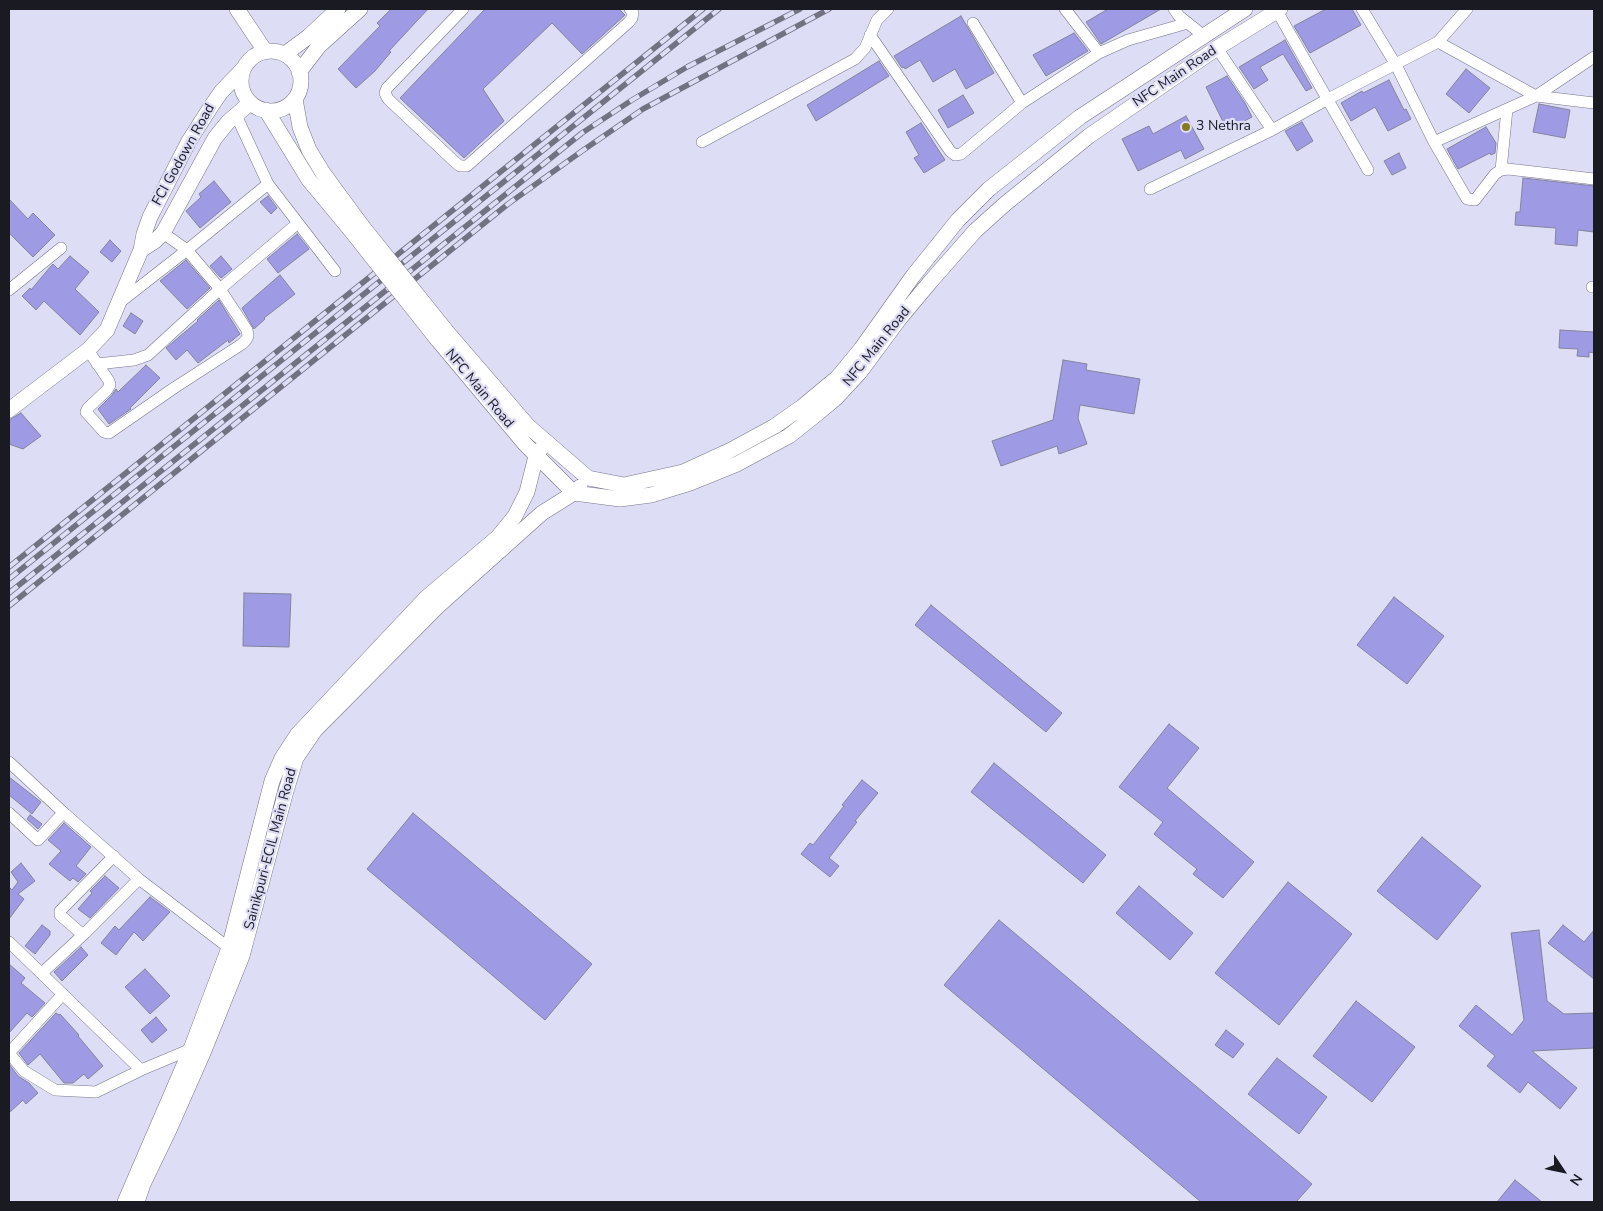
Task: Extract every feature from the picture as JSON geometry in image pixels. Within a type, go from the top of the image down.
[{"type":"main road","points":[[236,9],[265,51]]},
{"type":"main road","points":[[285,54],[308,37],[338,9]]},
{"type":"main road","points":[[299,72],[319,46],[360,9]]},
{"type":"main road","name":"NFC Main Road","points":[[442,335],[545,443],[588,478],[624,485],[683,472],[731,450],[775,426],[802,407],[837,378],[861,349],[913,276],[952,226],[989,189],[1080,117],[1245,9]]},
{"type":"main road","name":"NFC Main Road","points":[[442,335],[536,456],[574,493],[620,499],[651,495],[690,483],[737,464],[789,436],[836,398],[860,372],[900,318],[975,231],[1089,136],[1217,48],[1278,10]]},
{"type":"main road","points":[[295,99],[282,108],[273,111],[259,108],[250,103],[242,90],[241,82],[243,69],[251,58],[265,51],[285,54],[296,66],[300,82],[295,99],[300,127],[310,150],[358,230]]},
{"type":"main road","name":"FCI Godown Road","points":[[9,410],[88,350],[107,330],[141,250],[150,216],[189,141],[221,92],[243,69]]},
{"type":"main road","name":"FCI Godown Road","points":[[141,250],[163,233],[215,138],[228,122],[250,103]]},
{"type":"main road","points":[[266,110],[309,180],[358,230],[442,335]]},
{"type":"main road","points":[[536,456],[545,443]]},
{"type":"main road","name":"Sainikpuri-ECIL Main Road","points":[[125,1202],[191,1049],[229,948],[272,781],[282,758],[297,735],[427,597],[498,537],[515,516],[527,492],[536,456]]},
{"type":"main road","name":"Sainikpuri-ECIL Main Road","points":[[137,1202],[143,1184],[200,1061],[242,956],[296,758],[315,730],[437,608],[542,513],[574,493],[588,478]]},
{"type":"street","points":[[458,10],[387,88],[385,93],[388,99],[456,163],[460,166],[467,166],[629,22],[633,13],[630,9]]},
{"type":"street","points":[[702,142],[855,59],[865,48],[877,20],[888,9]]},
{"type":"street","points":[[1064,9],[1099,53]]},
{"type":"street","points":[[1174,9],[1179,16],[1204,36]]},
{"type":"street","points":[[1362,9],[1396,64],[1434,142],[1467,200],[1475,200],[1495,174],[1508,168],[1594,179]]},
{"type":"street","points":[[1150,189],[1272,130],[1438,42],[1467,9]]},
{"type":"street","points":[[1278,10],[1368,170]]},
{"type":"street","points":[[973,23],[1022,102]]},
{"type":"street","points":[[870,35],[950,151],[955,155],[961,154],[1022,102],[1099,53],[1128,40],[1188,23]]},
{"type":"street","points":[[1438,42],[1536,96],[1594,103]]},
{"type":"street","points":[[1217,48],[1272,130]]},
{"type":"street","points":[[1434,142],[1536,96],[1594,57]]},
{"type":"street","points":[[1501,170],[1507,109]]},
{"type":"street","points":[[236,115],[268,184],[336,271]]},
{"type":"street","points":[[119,304],[268,184]]},
{"type":"street","points":[[97,364],[134,360],[148,355],[220,289],[298,224]]},
{"type":"street","points":[[88,350],[110,385],[108,390],[86,412],[104,432],[108,433],[246,340],[248,336],[247,330],[220,289],[187,250],[163,233]]},
{"type":"street","points":[[9,290],[61,248]]},
{"type":"street","points":[[10,765],[139,879],[229,948]]},
{"type":"street","points":[[9,813],[38,840],[63,812]]},
{"type":"street","points":[[83,935],[60,915],[60,911],[114,856]]},
{"type":"street","points":[[42,973],[139,879]]},
{"type":"street","points":[[9,942],[141,1070]]},
{"type":"street","points":[[63,994],[9,1053],[24,1071],[55,1090],[96,1092],[191,1049]]},
{"type":"building","points":[[391,9],[428,9],[389,51],[391,52],[375,71],[356,88],[338,69],[380,26],[377,23]]},
{"type":"building","points":[[485,9],[619,9],[625,15],[582,54],[552,23],[483,89],[504,121],[464,158],[400,98]]},
{"type":"building","points":[[1108,9],[1161,9],[1101,44],[1086,22]]},
{"type":"building","points":[[1326,9],[1352,9],[1361,25],[1310,53],[1294,26]]},
{"type":"building","points":[[961,16],[994,73],[966,89],[955,69],[933,82],[920,60],[905,69],[904,67],[902,68],[894,56]]},
{"type":"building","points":[[1074,33],[1088,51],[1046,76],[1033,55]]},
{"type":"building","points":[[1285,40],[1312,88],[1306,91],[1283,54],[1260,67],[1268,80],[1254,89],[1239,67]]},
{"type":"building","points":[[879,61],[889,76],[816,121],[807,105]]},
{"type":"building","points":[[1466,69],[1490,88],[1469,113],[1446,94]]},
{"type":"building","points":[[1227,76],[1252,117],[1227,130],[1206,87]]},
{"type":"building","points":[[1389,80],[1404,110],[1406,109],[1411,119],[1388,131],[1375,107],[1351,121],[1341,103],[1362,91],[1363,93]]},
{"type":"building","points":[[963,95],[974,113],[948,128],[938,110]]},
{"type":"building","points":[[1539,104],[1570,110],[1565,138],[1533,132]]},
{"type":"building","points":[[1186,116],[1204,149],[1185,159],[1181,150],[1138,171],[1122,139],[1149,126],[1153,134]]},
{"type":"building","points":[[1302,122],[1313,141],[1297,151],[1285,131]]},
{"type":"building","points":[[921,123],[945,160],[924,173],[914,158],[919,155],[906,132]]},
{"type":"building","points":[[1486,127],[1496,143],[1495,153],[1491,155],[1490,153],[1458,169],[1447,149]]},
{"type":"building","points":[[1399,153],[1406,168],[1392,175],[1384,161]]},
{"type":"building","points":[[1523,178],[1594,186],[1594,232],[1578,230],[1577,246],[1555,244],[1556,228],[1515,225],[1516,212],[1520,212]]},
{"type":"building","points":[[214,181],[231,202],[200,228],[186,211],[201,197],[199,194]]},
{"type":"building","points":[[268,196],[277,208],[271,214],[260,202]]},
{"type":"building","points":[[9,199],[28,219],[33,213],[55,235],[33,257],[9,233]]},
{"type":"building","points":[[297,234],[309,249],[278,273],[267,259]]},
{"type":"building","points":[[110,240],[121,251],[112,262],[100,252]]},
{"type":"building","points":[[70,256],[89,272],[75,289],[99,312],[80,335],[44,301],[36,310],[22,296],[30,288],[31,290],[53,264],[58,269]]},
{"type":"building","points":[[221,256],[232,269],[221,278],[210,266]]},
{"type":"building","points":[[186,260],[210,288],[187,309],[160,281]]},
{"type":"building","points":[[280,275],[295,294],[264,318],[254,329],[242,308]]},
{"type":"building","points":[[219,300],[240,334],[229,343],[228,340],[198,363],[187,350],[176,360],[166,348]]},
{"type":"building","points":[[131,313],[143,321],[135,334],[123,326]]},
{"type":"building","points":[[1560,330],[1594,332],[1594,353],[1589,352],[1589,357],[1577,356],[1578,349],[1559,348]]},
{"type":"building","points":[[1063,360],[1087,364],[1086,370],[1140,379],[1134,414],[1080,405],[1078,418],[1087,444],[1059,454],[1057,446],[1001,466],[992,441],[1053,420]]},
{"type":"building","points":[[146,365],[160,378],[131,409],[109,424],[98,409],[116,389],[118,392]]},
{"type":"building","points":[[21,413],[41,436],[23,449],[9,444],[9,420]]},
{"type":"building","points":[[244,593],[291,594],[289,647],[243,646]]},
{"type":"building","points":[[1394,597],[1444,636],[1407,684],[1357,645]]},
{"type":"building","points":[[931,605],[1062,713],[1046,732],[915,625]]},
{"type":"building","points":[[1169,724],[1199,748],[1167,788],[1254,862],[1223,898],[1193,874],[1197,869],[1154,834],[1163,822],[1119,787]]},
{"type":"building","points":[[994,763],[1106,855],[1083,883],[971,792]]},
{"type":"building","points":[[9,777],[41,802],[32,814],[9,795]]},
{"type":"building","points":[[862,780],[878,793],[855,821],[857,822],[829,858],[839,866],[830,877],[801,854],[810,843],[813,845]]},
{"type":"building","points":[[413,813],[592,964],[545,1020],[367,869]]},
{"type":"building","points":[[30,815],[42,824],[38,829],[27,819]]},
{"type":"building","points":[[64,823],[91,847],[76,866],[86,874],[78,882],[73,878],[70,881],[49,864],[61,851],[48,840]]},
{"type":"building","points":[[1422,837],[1481,886],[1437,940],[1377,891]]},
{"type":"building","points":[[21,863],[35,881],[18,894],[24,899],[9,919],[9,887],[12,890],[18,882],[11,872]]},
{"type":"building","points":[[105,876],[119,888],[90,918],[78,909],[92,893],[90,891]]},
{"type":"building","points":[[1288,882],[1352,934],[1279,1025],[1215,973]]},
{"type":"building","points":[[1139,886],[1193,933],[1170,960],[1116,913]]},
{"type":"building","points":[[150,897],[170,912],[143,941],[134,932],[116,955],[101,943],[115,926],[119,930]]},
{"type":"building","points":[[999,920],[1312,1184],[1296,1202],[1201,1202],[944,985]]},
{"type":"building","points":[[42,925],[50,931],[50,935],[35,954],[25,946]]},
{"type":"building","points":[[1563,925],[1584,942],[1594,930],[1594,979],[1548,943]]},
{"type":"building","points":[[1539,930],[1547,1001],[1564,1014],[1594,1013],[1594,1048],[1532,1051],[1577,1088],[1560,1109],[1528,1082],[1520,1093],[1487,1066],[1495,1056],[1459,1026],[1476,1005],[1512,1035],[1524,1020],[1511,933]]},
{"type":"building","points":[[81,947],[88,955],[62,981],[54,972]]},
{"type":"building","points":[[9,964],[25,978],[21,983],[45,1003],[32,1017],[27,1013],[9,1033]]},
{"type":"building","points":[[145,969],[170,996],[150,1014],[125,987]]},
{"type":"building","points":[[1356,1001],[1415,1047],[1372,1102],[1313,1056]]},
{"type":"building","points":[[56,1013],[60,1014],[79,1035],[103,1066],[88,1079],[84,1074],[73,1083],[64,1083],[40,1054],[28,1065],[19,1053]]},
{"type":"building","points":[[156,1017],[167,1030],[152,1043],[141,1030]]},
{"type":"building","points":[[1226,1030],[1244,1044],[1233,1058],[1215,1045]]},
{"type":"building","points":[[1277,1058],[1327,1097],[1299,1134],[1248,1094]]},
{"type":"building","points":[[9,1064],[18,1076],[29,1083],[38,1093],[26,1104],[23,1100],[9,1113]]},
{"type":"building","points":[[1515,1180],[1542,1202],[1497,1202]]},
{"type":"railway","points":[[9,567],[703,9]]},
{"type":"railway","points":[[9,579],[719,9]]},
{"type":"railway","points":[[9,593],[582,133],[687,67],[800,9]]},
{"type":"railway","points":[[9,606],[508,204],[643,109],[829,9]]},
{"type":"place","name":"3 Nethra","points":[[1186,127]]}]
